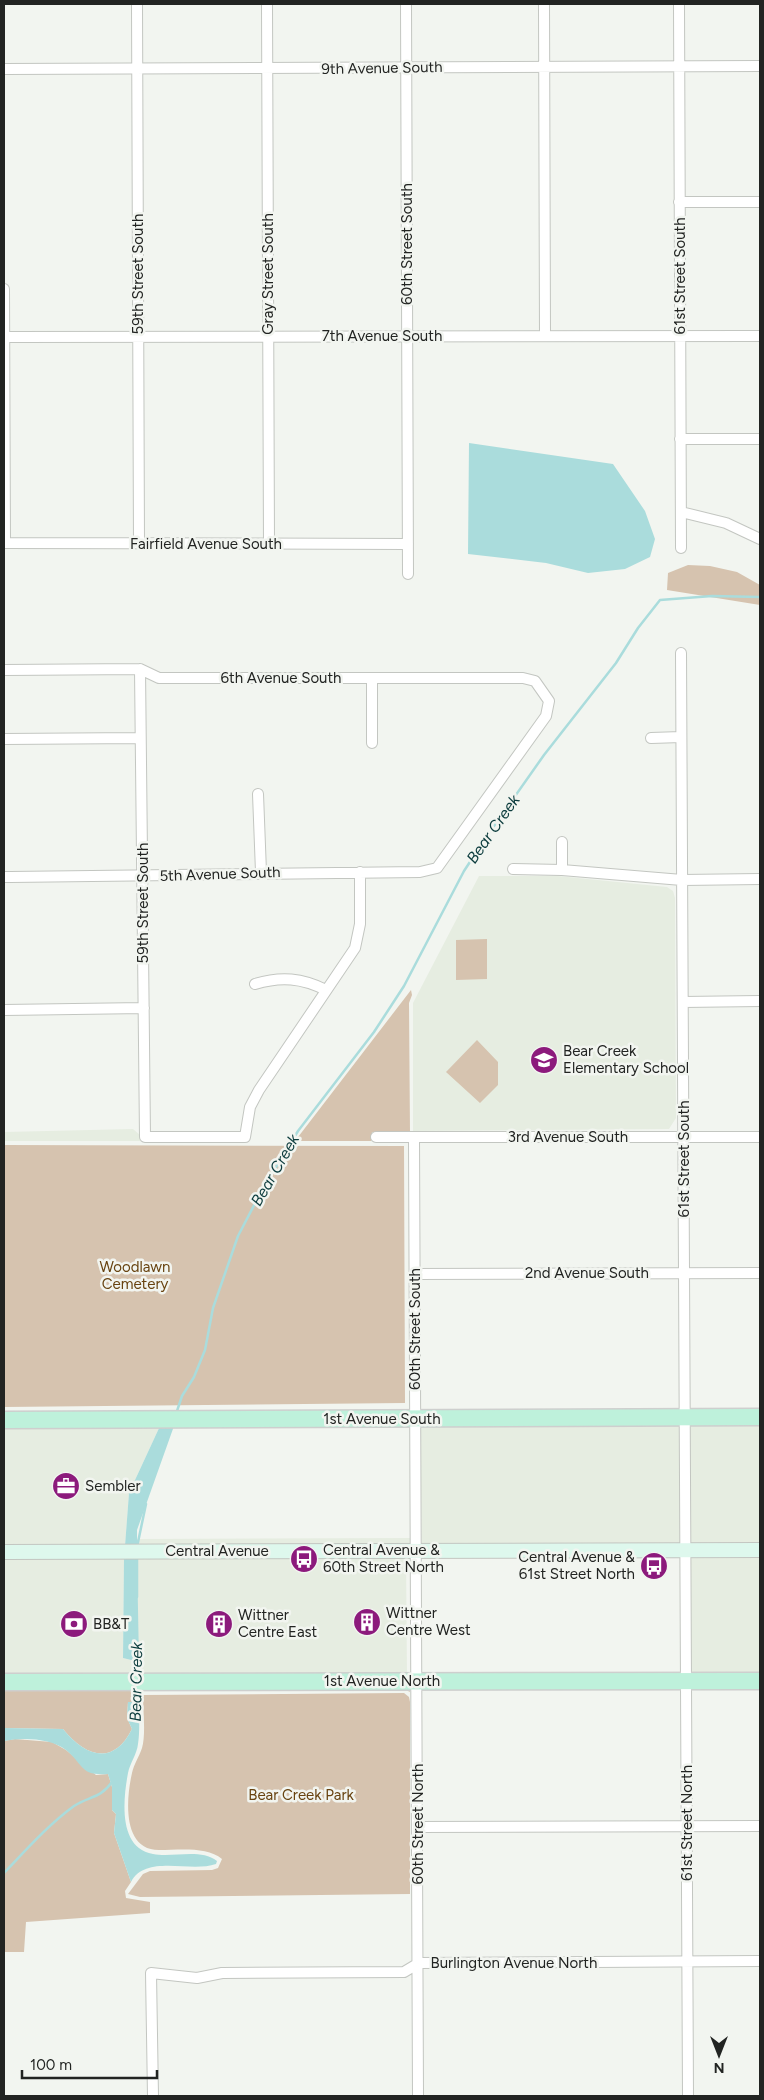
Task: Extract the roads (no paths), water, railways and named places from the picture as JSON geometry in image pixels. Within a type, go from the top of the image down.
[{"type":"main road","name":"1st Avenue South","points":[[4,1420],[760,1417]]},
{"type":"main road","name":"Central Avenue","points":[[4,1552],[760,1550]]},
{"type":"main road","name":"1st Avenue North","points":[[4,1682],[760,1681]]},
{"type":"street","name":"59th Street South","points":[[137,4],[138,544]]},
{"type":"street","name":"Gray Street South","points":[[267,4],[269,544]]},
{"type":"street","name":"60th Street South","points":[[406,4],[408,574]]},
{"type":"street","points":[[544,4],[545,335]]},
{"type":"street","name":"61st Street South","points":[[679,4],[681,548]]},
{"type":"street","name":"9th Avenue South","points":[[4,68],[760,66]]},
{"type":"street","points":[[679,202],[760,202]]},
{"type":"street","points":[[4,289],[4,543]]},
{"type":"street","name":"7th Avenue South","points":[[4,336],[760,336]]},
{"type":"street","points":[[680,439],[760,439]]},
{"type":"street","points":[[681,512],[726,522],[760,539]]},
{"type":"street","name":"Fairfield Avenue South","points":[[4,543],[408,544]]},
{"type":"street","name":"61st Street South","points":[[681,653],[685,1550]]},
{"type":"street","name":"59th Street South","points":[[140,669],[145,1137],[245,1137],[250,1107],[259,1090],[326,990]]},
{"type":"street","name":"6th Avenue South","points":[[4,670],[140,669],[159,678],[523,678],[535,681],[549,701],[546,716],[437,868]]},
{"type":"street","points":[[372,678],[372,743]]},
{"type":"street","points":[[4,739],[140,738]]},
{"type":"street","points":[[651,738],[681,738]]},
{"type":"street","points":[[258,794],[261,872]]},
{"type":"street","points":[[562,842],[562,870]]},
{"type":"street","name":"5th Avenue South","points":[[4,877],[143,876],[261,872],[420,872],[437,868]]},
{"type":"street","points":[[513,869],[562,870],[682,880],[760,879]]},
{"type":"street","points":[[255,984],[272,979],[296,978],[309,981],[326,990],[355,948],[360,924],[360,872]]},
{"type":"street","points":[[683,1002],[760,1001]]},
{"type":"street","points":[[4,1010],[144,1008]]},
{"type":"street","name":"3rd Avenue South","points":[[376,1137],[760,1137]]},
{"type":"street","name":"60th Street South","points":[[414,1138],[417,1551]]},
{"type":"street","name":"2nd Avenue South","points":[[414,1274],[760,1273]]},
{"type":"street","name":"61st Street North","points":[[685,1550],[688,2096]]},
{"type":"street","name":"60th Street North","points":[[417,1551],[418,2096]]},
{"type":"street","points":[[418,1827],[760,1826]]},
{"type":"street","name":"Burlington Avenue North","points":[[153,2096],[151,1973],[197,1978],[222,1973],[404,1972],[419,1963],[760,1961]]},
{"type":"water","points":[[469,443],[613,464],[645,511],[655,539],[650,557],[625,569],[588,573],[546,563],[468,554]]},
{"type":"water","points":[[160,1426],[174,1426],[137,1530],[137,1546],[125,1546],[129,1493]]},
{"type":"water","points":[[124,1556],[137,1556],[139,1662],[123,1658]]},
{"type":"water","points":[[128,1702],[139,1702],[138,1744],[128,1773],[125,1796],[124,1809],[128,1833],[134,1843],[142,1850],[153,1854],[203,1855],[217,1861],[216,1864],[194,1867],[158,1866],[138,1874],[131,1882],[114,1833],[116,1814],[112,1810],[112,1787],[108,1774],[87,1771],[66,1750],[53,1743],[28,1739],[4,1741],[4,1728],[63,1729],[80,1746],[89,1751],[108,1753],[116,1749],[124,1741],[132,1729],[127,1718]]},
{"type":"waterway","name":"Bear Creek","points":[[176,1414],[182,1396],[194,1377],[205,1350],[213,1308],[238,1236],[263,1188],[298,1131],[374,1032],[404,986],[464,871],[544,755],[616,663],[638,628],[660,600],[712,596],[760,597]]},
{"type":"waterway","name":"Bear Creek","points":[[137,1547],[146,1504]]},
{"type":"waterway","name":"Bear Creek","points":[[137,1555],[137,1597]]},
{"type":"waterway","name":"Bear Creek","points":[[137,1660],[137,1675]]},
{"type":"waterway","name":"Bear Creek","points":[[137,1688],[138,1705]]},
{"type":"waterway","name":"Bear Creek","points":[[4,1873],[64,1813],[79,1803],[103,1792],[112,1782]]},
{"type":"place","name":"Bear Creek Elementary School","points":[[544,1060]]},
{"type":"place","name":"Sembler","points":[[66,1486]]},
{"type":"place","name":"Central Avenue & 60th Street North","points":[[304,1559]]},
{"type":"place","name":"Central Avenue & 61st Street North","points":[[654,1566]]},
{"type":"place","name":"Wittner Centre West","points":[[367,1622]]},
{"type":"place","name":"BB&T","points":[[74,1624]]},
{"type":"place","name":"Wittner Centre East","points":[[219,1624]]},
{"type":"park label","name":"Woodlawn Cemetery","points":[[135,1276]]},
{"type":"park label","name":"Bear Creek Park","points":[[301,1795]]}]
